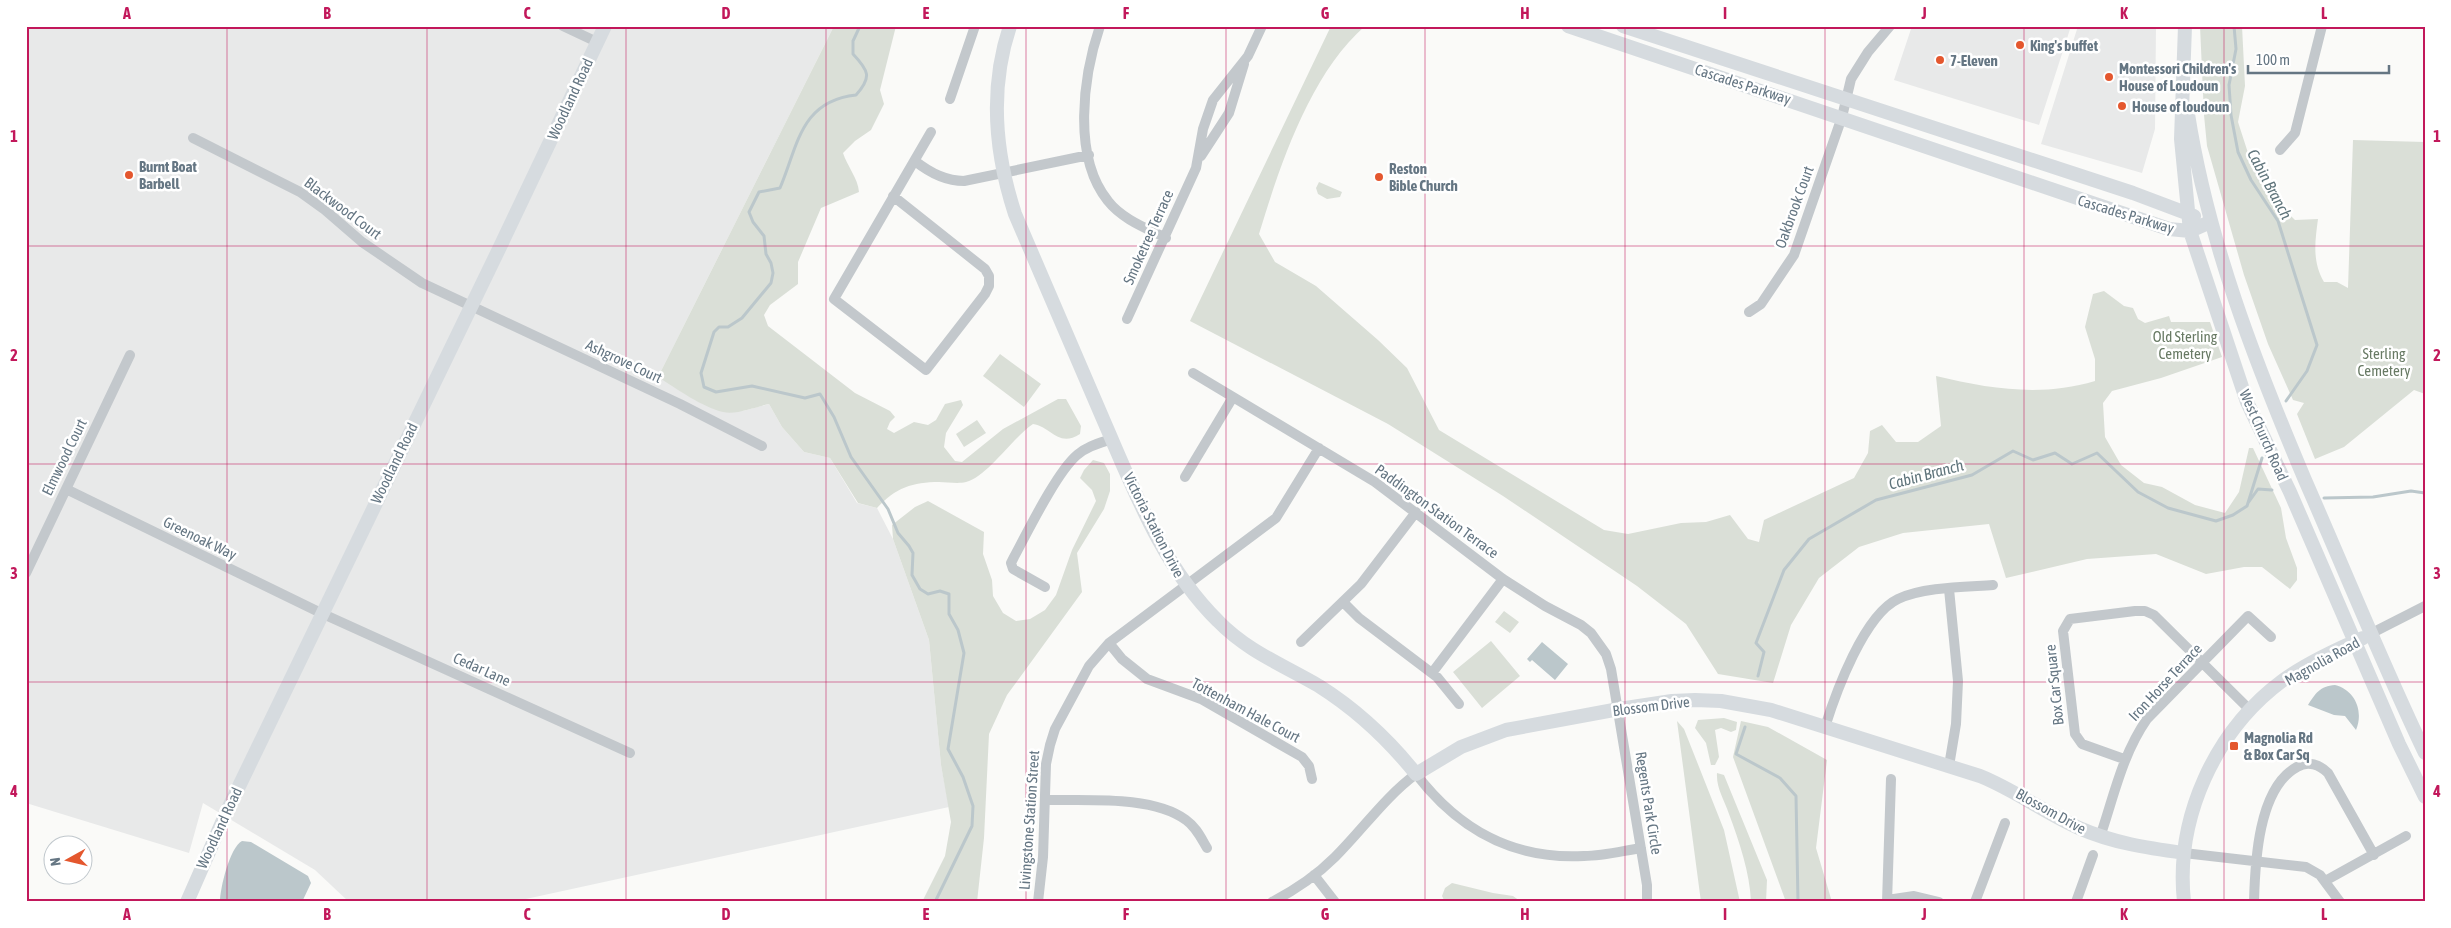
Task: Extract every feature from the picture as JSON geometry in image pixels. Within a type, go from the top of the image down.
[{"type":"street","points":[[563,26],[597,42]]},
{"type":"street","name":"Woodland Road","points":[[187,902],[206,855],[321,613],[472,305],[604,26]]},
{"type":"street","points":[[950,99],[974,26]]},
{"type":"street","name":"Victoria Station Drive","points":[[1010,26],[1002,55],[997,100],[997,126],[1003,174],[1015,214],[1112,439],[1161,544],[1186,586],[1202,605],[1237,639],[1277,665],[1325,690],[1365,719],[1398,752],[1438,801],[1470,828],[1506,846],[1536,854],[1566,857],[1587,856],[1641,848]]},
{"type":"street","points":[[1100,26],[1092,53],[1084,112],[1094,178],[1108,201],[1130,220],[1166,238]]},
{"type":"street","name":"Smoketree Terrace","points":[[1127,319],[1166,238],[1202,154],[1229,114],[1248,56],[1262,26]]},
{"type":"street","name":"Cascades Parkway","points":[[1568,26],[1842,117],[2139,220],[2169,229],[2190,231],[2210,222]]},
{"type":"street","name":"Cascades Parkway","points":[[1623,26],[2134,193],[2210,222]]},
{"type":"street","name":"Oakbrook Court","points":[[1749,312],[1762,304],[1794,255],[1842,117],[1851,79],[1858,66],[1890,26]]},
{"type":"street","name":"West Church Road","points":[[2185,26],[2181,139],[2190,231],[2247,402],[2290,492],[2399,744],[2425,797]]},
{"type":"street","points":[[2280,150],[2294,133],[2322,26]]},
{"type":"street","name":"West Church Road","points":[[2184,53],[2187,111],[2198,174],[2210,222],[2264,382],[2370,634],[2425,753]]},
{"type":"street","name":"Smoketree Terrace","points":[[1196,168],[1203,129],[1213,100],[1248,56]]},
{"type":"street","points":[[893,196],[985,268],[989,276],[989,286],[985,294],[926,370],[834,299],[893,196],[915,162],[931,132]]},
{"type":"street","name":"Blackwood Court","points":[[193,138],[300,192],[325,210],[362,242],[403,271],[422,283],[472,305]]},
{"type":"street","points":[[915,162],[938,177],[953,181],[964,181],[1089,155]]},
{"type":"street","name":"Ashgrove Court","points":[[472,305],[680,404],[762,446]]},
{"type":"street","name":"Elmwood Court","points":[[26,573],[130,355]]},
{"type":"street","name":"Paddington Station Terrace","points":[[1192,373],[1375,482],[1503,579],[1545,606],[1581,624],[1591,633],[1606,654],[1618,709]]},
{"type":"street","points":[[1185,477],[1233,397]]},
{"type":"street","points":[[1045,587],[1013,568],[1011,563],[1064,470],[1075,456],[1086,448],[1112,439]]},
{"type":"street","name":"Livingstone Station Street","points":[[1038,902],[1043,857],[1046,764],[1055,730],[1089,666],[1109,643],[1276,518],[1319,448]]},
{"type":"street","name":"Greenoak Way","points":[[66,489],[321,613]]},
{"type":"street","points":[[1300,642],[1361,584],[1416,512]]},
{"type":"street","points":[[1432,674],[1503,579]]},
{"type":"street","points":[[1824,727],[1836,694],[1865,633],[1879,613],[1891,603],[1904,597],[1949,589],[1993,585]]},
{"type":"street","points":[[1949,589],[1958,681],[1958,705],[1949,766]]},
{"type":"street","points":[[1343,602],[1359,618],[1432,674],[1459,704]]},
{"type":"street","name":"Magnolia Road","points":[[2184,902],[2184,853],[2193,810],[2207,772],[2223,745],[2250,710],[2282,682],[2301,669],[2425,606]]},
{"type":"street","name":"Box Car Square","points":[[2124,759],[2082,744],[2075,734],[2063,631],[2065,624],[2076,616],[2145,611],[2159,620],[2250,710]]},
{"type":"street","name":"Cedar Lane","points":[[321,613],[630,753]]},
{"type":"street","name":"Iron Horse Terrace","points":[[2100,837],[2124,759],[2137,734],[2147,720],[2248,616],[2271,637]]},
{"type":"street","name":"Tottenham Hale Court","points":[[1109,643],[1122,659],[1147,679],[1201,699],[1302,757],[1309,766],[1312,779]]},
{"type":"street","name":"Blossom Drive","points":[[1272,902],[1314,876],[1334,858],[1396,791],[1416,774],[1460,747],[1506,730],[1672,701],[1721,701],[1771,710],[1949,766],[2003,786],[2057,818],[2100,837],[2144,848],[2184,853]]},
{"type":"street","name":"Regents Park Circle","points":[[1618,709],[1648,902]]},
{"type":"street","points":[[2254,902],[2256,860],[2260,835],[2273,792],[2294,768],[2308,764],[2323,768],[2328,773],[2374,855]]},
{"type":"street","points":[[1891,779],[1887,901],[1914,896],[1940,902]]},
{"type":"street","points":[[1045,800],[1134,803],[1152,806],[1186,820],[1199,832],[1207,848]]},
{"type":"street","points":[[1975,902],[2005,822]]},
{"type":"street","points":[[2325,881],[2406,836]]},
{"type":"street","points":[[2184,853],[2306,867],[2325,881],[2340,902]]},
{"type":"street","points":[[2076,902],[2093,855]]},
{"type":"street","points":[[1314,876],[1335,902]]},
{"type":"shaded area","points":[[26,26],[834,26],[658,377],[743,411],[769,404],[782,427],[804,452],[830,458],[857,503],[877,508],[893,539],[929,640],[941,765],[949,807],[512,902],[349,902],[315,870],[203,803],[189,853],[26,803]]},
{"type":"shaded area","points":[[1912,26],[2071,26],[2039,125],[1894,80]]},
{"type":"shaded area","name":"Montessori Children's House of Loudoun","points":[[2078,26],[2156,26],[2155,129],[2142,173],[2041,144]]},
{"type":"shaded area","points":[[1542,642],[1568,664],[1555,680],[1532,660],[1530,662],[1527,659]]},
{"type":"shaded area","points":[[2335,685],[2348,691],[2356,702],[2359,716],[2356,730],[2345,716],[2334,715],[2308,705],[2322,689]]},
{"type":"shaded area","points":[[242,841],[251,842],[308,876],[311,883],[302,902],[220,902],[224,878],[230,859]]},
{"type":"green space","points":[[834,26],[896,26],[880,90],[884,104],[871,130],[855,141],[843,153],[857,182],[859,192],[821,208],[798,262],[798,284],[770,305],[764,315],[768,326],[855,393],[890,411],[895,417],[887,429],[894,433],[914,422],[928,425],[936,420],[945,404],[961,400],[963,405],[946,433],[944,447],[955,461],[962,462],[1003,429],[1058,399],[1066,399],[1081,426],[1080,434],[1066,439],[1060,438],[1033,424],[983,473],[974,478],[963,483],[930,482],[913,485],[898,491],[877,508],[858,503],[830,458],[804,452],[782,427],[769,404],[740,412],[723,412],[698,402],[658,377]]},
{"type":"green space","name":"Old Sterling Cemetery","points":[[1331,26],[1365,26],[1328,69],[1299,122],[1277,179],[1259,234],[1275,262],[1316,286],[1407,368],[1439,430],[1604,530],[1628,534],[1681,523],[1706,522],[1730,515],[1748,539],[1759,542],[1764,520],[1854,478],[1868,453],[1870,431],[1882,425],[1896,442],[1918,442],[1941,426],[1936,376],[1996,388],[2036,390],[2075,386],[2095,381],[2095,359],[2085,327],[2093,294],[2104,291],[2124,306],[2133,308],[2138,319],[2145,323],[2169,316],[2171,322],[2210,322],[2222,357],[2161,378],[2112,391],[2103,403],[2105,437],[2121,465],[2144,483],[2162,487],[2195,505],[2225,513],[2239,492],[2249,448],[2253,448],[2281,508],[2286,538],[2297,568],[2297,580],[2290,589],[2262,567],[2244,567],[2206,574],[2156,554],[2087,559],[2006,578],[1989,524],[1903,533],[1859,547],[1819,578],[1791,625],[1773,683],[1718,674],[1686,624],[1637,586],[1503,496],[1388,424],[1190,321]]},
{"type":"green space","name":"Sterling Cemetery","points":[[2200,26],[2242,26],[2245,86],[2238,122],[2249,156],[2275,200],[2295,220],[2318,219],[2315,244],[2316,259],[2324,282],[2337,282],[2348,288],[2353,140],[2425,142],[2425,394],[2414,390],[2344,447],[2315,459],[2297,414],[2304,403],[2293,400],[2268,344],[2244,275],[2207,146]]},
{"type":"green space","points":[[1319,182],[1342,192],[1340,197],[1327,199],[1318,194],[1316,188]]},
{"type":"green space","points":[[1000,354],[1041,384],[1024,407],[983,376]]},
{"type":"green space","points":[[977,420],[986,433],[964,447],[956,434]]},
{"type":"green space","points":[[1093,460],[1104,463],[1110,474],[1110,491],[1104,509],[1077,553],[1082,592],[1007,695],[989,734],[984,838],[977,902],[922,902],[945,856],[951,822],[941,765],[929,640],[893,539],[892,525],[915,507],[928,501],[984,532],[983,554],[992,580],[993,596],[1003,613],[1016,621],[1030,619],[1045,610],[1056,595],[1072,550],[1096,501],[1092,490],[1080,478]]},
{"type":"green space","points":[[1504,611],[1519,622],[1510,633],[1495,622]]},
{"type":"green space","points":[[1491,641],[1520,676],[1482,708],[1453,672]]},
{"type":"green space","points":[[1724,718],[1737,722],[1736,730],[1731,732],[1721,728],[1715,730],[1719,757],[1715,765],[1711,765],[1706,743],[1695,728],[1698,720]]},
{"type":"green space","points":[[1677,721],[1684,729],[1724,830],[1740,902],[1701,902]]},
{"type":"green space","points":[[1741,721],[1768,727],[1827,760],[1816,848],[1832,902],[1786,902],[1733,757]]},
{"type":"green space","points":[[1717,773],[1724,775],[1767,880],[1766,902],[1751,902],[1749,880],[1743,857],[1733,824],[1719,789]]},
{"type":"green space","points":[[1452,883],[1513,896],[1520,901],[1445,902],[1442,896],[1445,888]]},
{"type":"waterway","points":[[860,26],[853,41],[853,54],[867,74],[865,83],[856,95],[837,99],[823,106],[812,116],[797,142],[780,188],[759,192],[749,212],[753,222],[764,236],[766,254],[771,263],[773,273],[771,283],[742,318],[728,327],[719,327],[714,332],[701,373],[704,387],[716,392],[752,386],[805,398],[820,394],[834,417],[851,457],[888,509],[898,533],[913,553],[912,575],[920,589],[928,594],[940,591],[949,594],[949,614],[958,630],[964,653],[948,749],[963,777],[973,806],[972,826],[935,902]]},
{"type":"waterway","name":"Cabin Branch","points":[[2234,26],[2236,49],[2229,85],[2231,115],[2238,152],[2251,180],[2278,221],[2317,345],[2307,371],[2286,401]]},
{"type":"waterway","name":"Cabin Branch","points":[[1758,676],[1764,652],[1756,643],[1784,570],[1809,539],[1876,500],[1972,475],[2013,451],[2033,460],[2055,453],[2072,464],[2097,453],[2138,492],[2168,508],[2216,521],[2233,515],[2247,506],[2262,458]]},
{"type":"waterway","points":[[2248,503],[2258,489],[2272,490]]},
{"type":"waterway","points":[[2324,498],[2373,497],[2411,491],[2425,493]]},
{"type":"waterway","name":"Cabin Branch","points":[[1745,727],[1736,754],[1780,778],[1796,796],[1798,902]]},
{"type":"place","name":"King's buffet","points":[[2020,45]]},
{"type":"place","name":"7-Eleven","points":[[1940,60]]},
{"type":"place","name":"Montessori Children's House of Loudoun","points":[[2109,77]]},
{"type":"place","name":"House of loudoun","points":[[2122,106]]},
{"type":"place","name":"Burnt Boat Barbell","points":[[129,175]]},
{"type":"place","name":"Reston Bible Church","points":[[1379,177]]},
{"type":"place","name":"Magnolia Rd & Box Car Sq","points":[[2234,746]]}]
